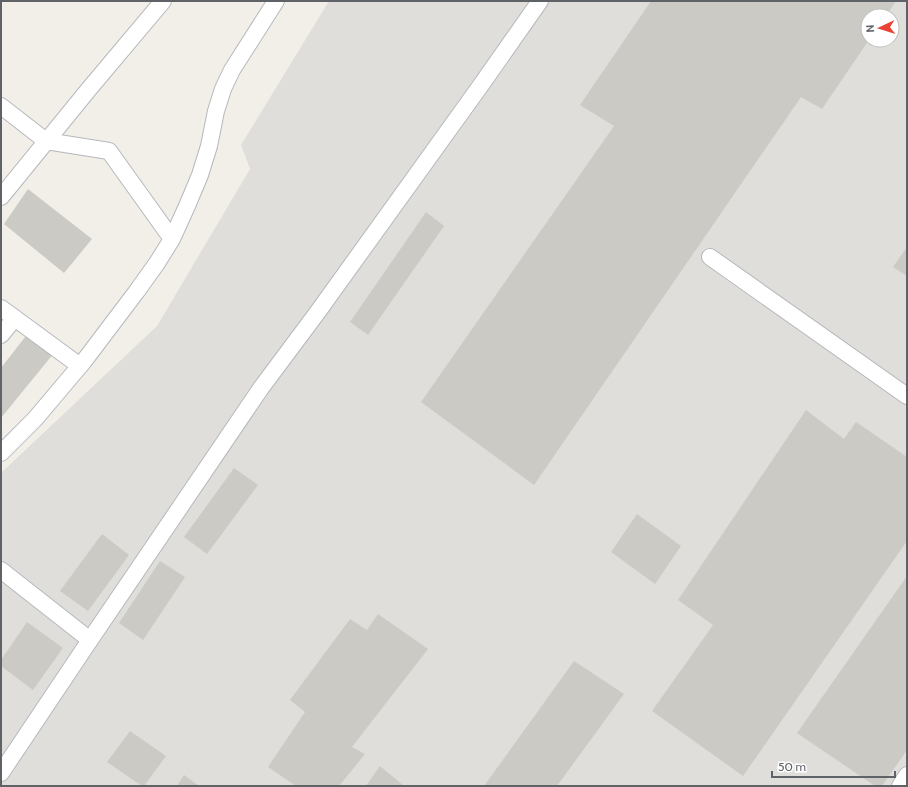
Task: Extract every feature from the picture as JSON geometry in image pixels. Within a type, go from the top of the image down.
[{"type":"street","points":[[1,197],[163,1]]},
{"type":"street","points":[[1,453],[35,419],[80,366],[157,263],[172,239],[200,174],[223,89],[232,70],[276,1]]},
{"type":"street","points":[[1,773],[261,388],[458,117],[540,1]]},
{"type":"street","points":[[1,106],[46,141],[108,151],[172,239]]},
{"type":"street","points":[[710,257],[907,396]]},
{"type":"street","points":[[1,308],[80,366]]},
{"type":"street","points":[[1,335],[15,318]]},
{"type":"street","points":[[1,570],[90,640]]},
{"type":"street","points":[[900,786],[907,776]]},
{"type":"shaded area","points":[[329,1],[907,1],[907,786],[1,786],[1,473],[157,326],[250,169],[241,145]]},
{"type":"building","points":[[651,1],[896,1],[891,8],[860,8],[860,48],[864,48],[822,109],[801,97],[534,485],[421,402],[614,126],[580,105]]},
{"type":"building","points":[[28,189],[92,239],[64,273],[4,224]]},
{"type":"building","points":[[426,212],[444,226],[368,335],[350,322]]},
{"type":"building","points":[[907,247],[907,276],[893,267]]},
{"type":"building","points":[[29,332],[54,353],[1,418],[1,368]]},
{"type":"building","points":[[806,410],[844,439],[856,422],[907,457],[907,541],[743,776],[652,711],[713,625],[678,600]]},
{"type":"building","points":[[234,468],[258,485],[207,554],[184,537]]},
{"type":"building","points":[[637,514],[681,546],[655,584],[611,552]]},
{"type":"building","points":[[102,534],[129,555],[88,611],[60,591]]},
{"type":"building","points":[[160,561],[185,577],[143,640],[119,623]]},
{"type":"building","points":[[907,576],[907,750],[882,786],[875,786],[797,733]]},
{"type":"building","points":[[378,614],[428,649],[352,747],[365,754],[339,786],[296,786],[268,767],[305,712],[290,700],[350,619],[367,630]]},
{"type":"building","points":[[27,622],[63,648],[33,690],[1,666],[1,660]]},
{"type":"building","points":[[574,661],[624,694],[557,786],[484,786]]},
{"type":"building","points":[[130,731],[166,756],[144,786],[107,762]]},
{"type":"building","points":[[380,766],[404,786],[366,786]]},
{"type":"building","points":[[184,775],[199,786],[177,786]]}]
